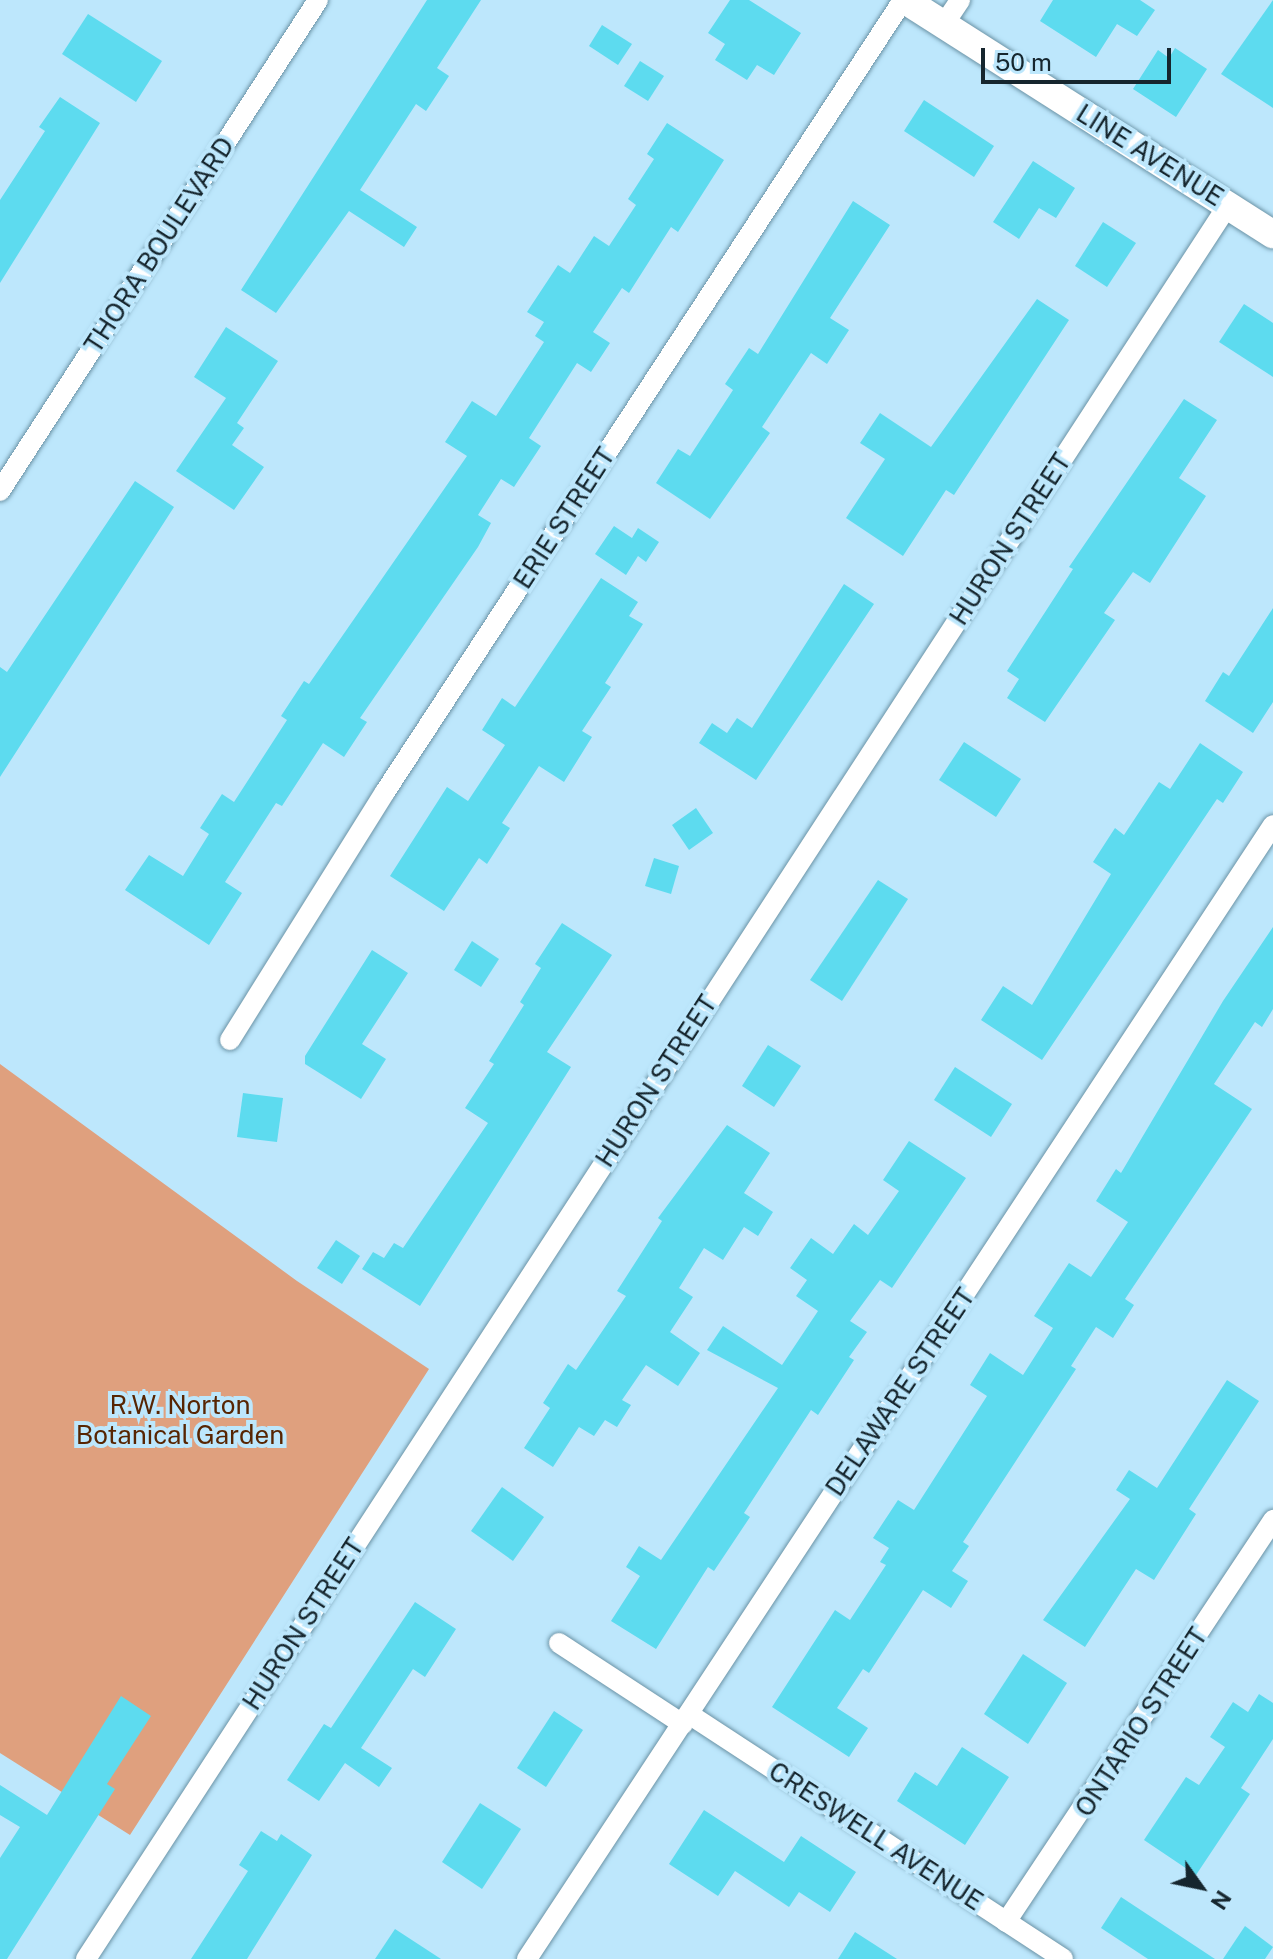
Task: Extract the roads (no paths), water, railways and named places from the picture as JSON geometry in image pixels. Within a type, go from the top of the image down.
[{"type":"main road","name":"LINE AVENUE","points":[[904,0],[1273,234]]},
{"type":"street","name":"THORA BOULEVARD","points":[[0,491],[318,0]]},
{"type":"street","name":"ERIE STREET","points":[[230,1040],[385,792],[904,0]]},
{"type":"street","points":[[944,24],[960,0]]},
{"type":"street","name":"HURON STREET","points":[[86,1959],[1228,205]]},
{"type":"street","name":"DELAWARE STREET","points":[[527,1959],[1273,825]]},
{"type":"street","name":"ONTARIO STREET","points":[[1006,1922],[1273,1520]]},
{"type":"street","name":"CRESWELL AVENUE","points":[[559,1643],[686,1719],[1063,1959]]},
{"type":"park label","name":"R.W. Norton Botanical Garden","points":[[180,1420]]}]
